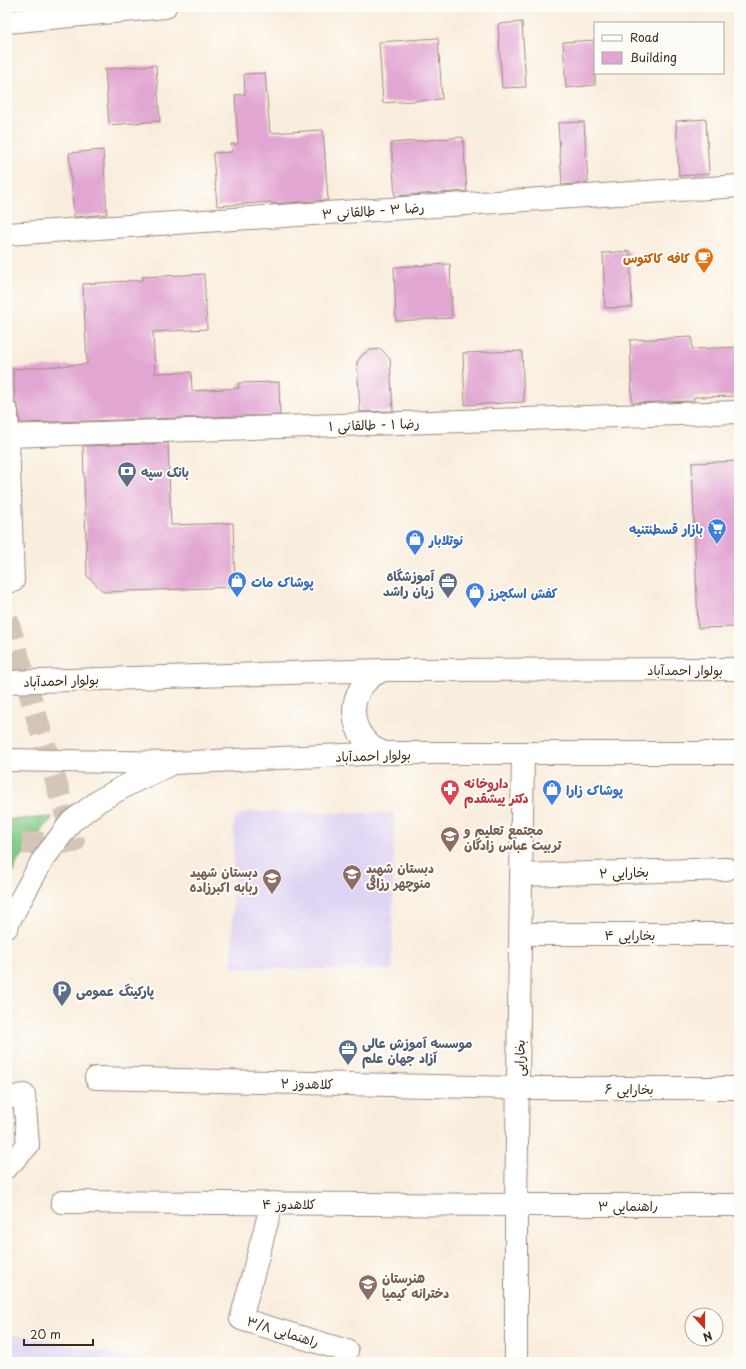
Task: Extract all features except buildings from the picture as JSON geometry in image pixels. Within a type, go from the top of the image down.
[{"type":"street","points":[[7,22],[165,7]]},
{"type":"street","name":"رضا ۳ - طالقانی ۳","points":[[7,234],[739,186]]},
{"type":"street","points":[[7,412],[13,581]]},
{"type":"street","name":"رضا ۱ - طالقانی ۱","points":[[8,436],[739,412]]},
{"type":"street","name":"بولوار احمدآباد","points":[[13,680],[384,670],[739,669]]},
{"type":"street","points":[[384,670],[372,676],[362,686],[356,699],[354,712],[356,726],[363,738],[373,748],[385,753]]},
{"type":"street","name":"بولوار احمدآباد","points":[[7,760],[173,763],[385,753],[739,753]]},
{"type":"street","name":"بخارایی","points":[[516,1362],[516,1205],[523,753]]},
{"type":"street","points":[[7,927],[42,861],[71,822],[100,800],[173,763]]},
{"type":"street","name":"بخارایی ۲","points":[[521,875],[727,869]]},
{"type":"street","name":"بخارایی ۴","points":[[520,934],[739,934]]},
{"type":"street","name":"کلاهدوز ۲","points":[[96,1078],[518,1088]]},
{"type":"street","name":"بخارایی ۶","points":[[518,1088],[739,1088]]},
{"type":"street","points":[[7,1098],[24,1095],[28,1145],[7,1167]]},
{"type":"street","name":"کلاهدوز ۴","points":[[62,1202],[516,1205]]},
{"type":"street","name":"راهنمایی ۳/۸","points":[[272,1203],[241,1319],[347,1350]]},
{"type":"street","name":"راهنمایی ۳","points":[[516,1205],[739,1205]]},
{"type":"shaded area","points":[[244,812],[394,813],[392,970],[232,968],[234,822]]},
{"type":"shaded area","points":[[7,1333],[156,1362],[7,1362]]},
{"type":"green space","points":[[53,817],[17,862],[7,886],[7,820]]},
{"type":"tunnel","points":[[7,618],[74,842],[7,844]]},
{"type":"place","name":"کافه کاکتوس","points":[[704,274]]},
{"type":"place","name":"بانک سپه","points":[[127,488]]},
{"type":"place","name":"بازار قسطنتنیه","points":[[717,545]]},
{"type":"place","name":"نوتلابار","points":[[415,556]]},
{"type":"place","name":"پوشاک مات","points":[[237,598]]},
{"type":"place","name":"آموزشگاه زبان راشد","points":[[448,599]]},
{"type":"place","name":"کفش اسکچرز","points":[[475,609]]},
{"type":"place","name":"داروخانه دکتر پیشقدم","points":[[450,806]]},
{"type":"place","name":"پوشاک زارا","points":[[552,806]]},
{"type":"place","name":"مجتمع تعلیم و تربیت عباس زادگان","points":[[450,853]]},
{"type":"place","name":"دبستان شهید منوچهر رزاقی","points":[[352,891]]},
{"type":"place","name":"دبستان شهید ربابه اکبرزاده","points":[[272,895]]},
{"type":"place","name":"پارکینگ عمومی","points":[[62,1007]]},
{"type":"place","name":"موسسه آموزش عالی آزاد جهان علم","points":[[348,1066]]},
{"type":"place","name":"هنرستان دخترانه کیمیا","points":[[368,1301]]}]
